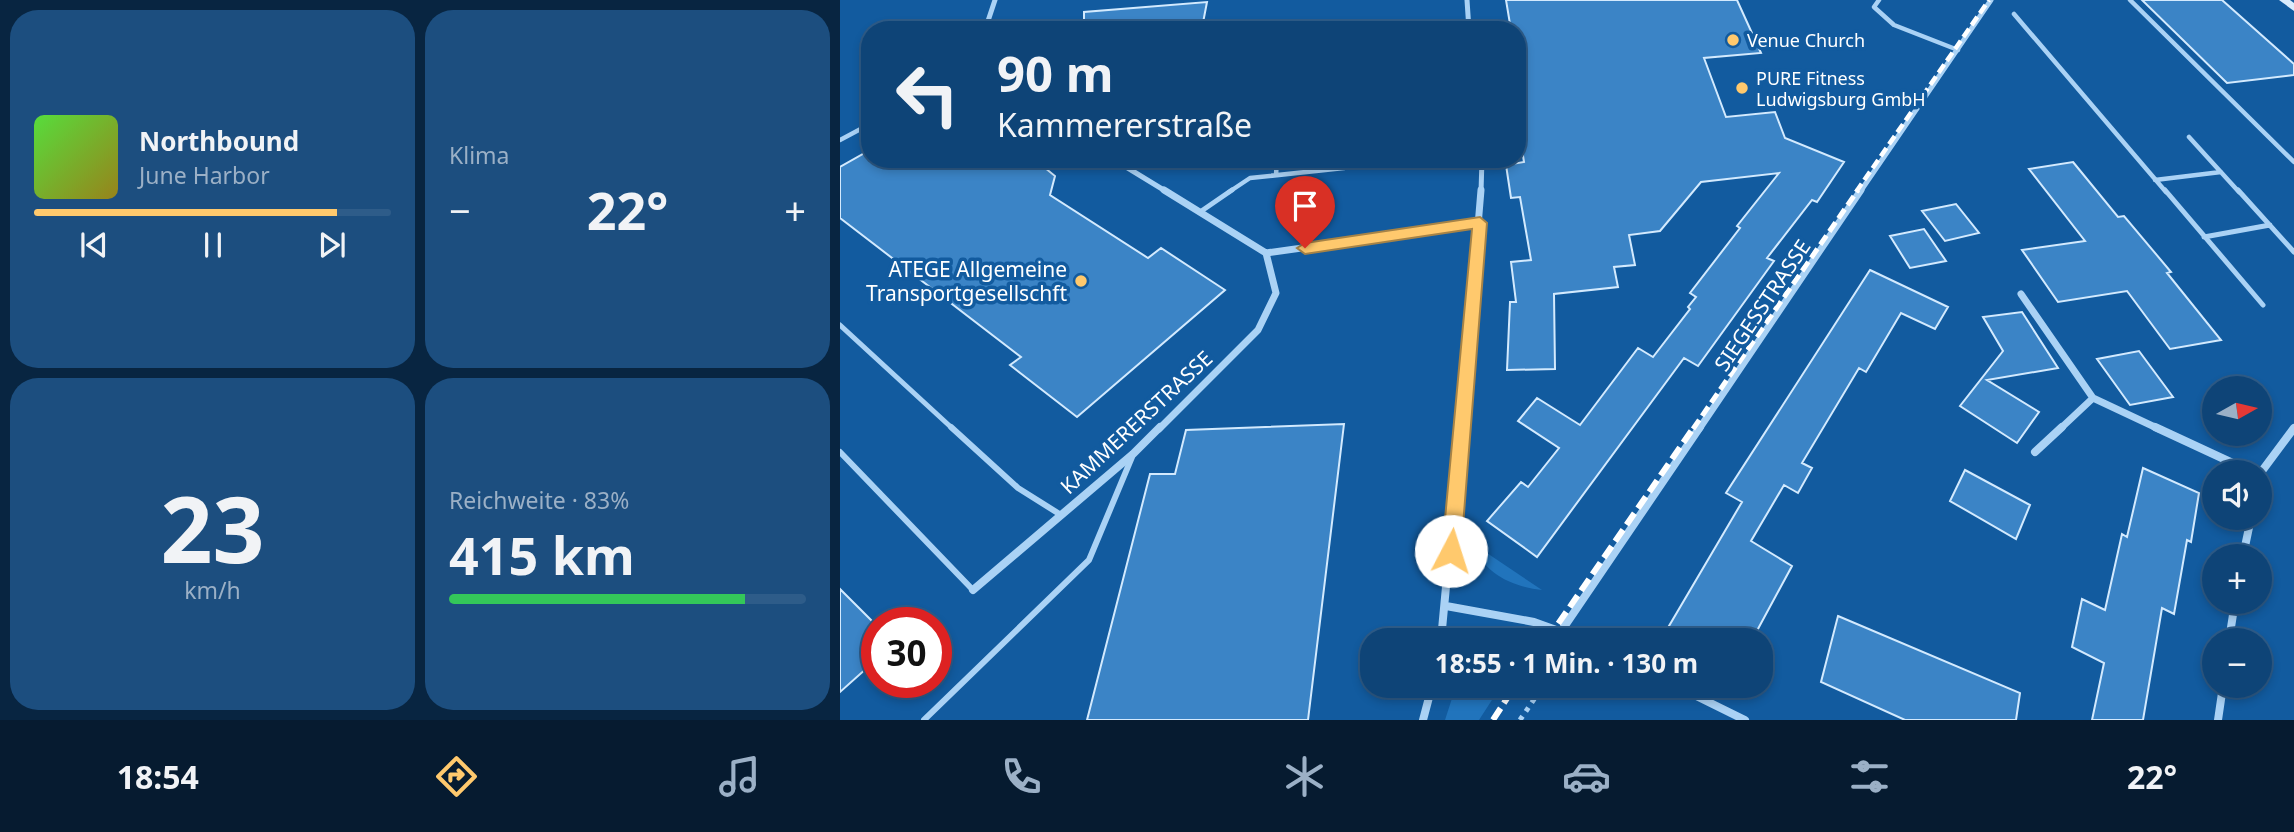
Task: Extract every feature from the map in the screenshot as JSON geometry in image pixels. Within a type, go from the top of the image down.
[{"type":"main road","points":[[2284,0],[2294,8]]},
{"type":"street","points":[[988,21],[995,0]]},
{"type":"street","points":[[1466,0],[1468,21]]},
{"type":"street","name":"SIEGESSTRASSE","points":[[1563,628],[1991,0]]},
{"type":"street","points":[[1128,168],[1266,253],[1480,223]]},
{"type":"street","points":[[1443,628],[1480,223],[1482,168]]},
{"type":"street","name":"KAMMERERSTRASSE","points":[[973,590],[1133,454],[1258,330],[1276,293],[1266,253]]},
{"type":"street","points":[[2021,294],[2093,398],[2226,460]]},
{"type":"street","points":[[2035,452],[2093,398]]},
{"type":"street","points":[[2270,460],[2294,428]]},
{"type":"street","points":[[1446,606],[1497,612],[1555,628]]},
{"type":"street","points":[[1423,720],[1429,698]]},
{"type":"street","points":[[1700,698],[1745,720]]},
{"type":"street","points":[[2218,720],[2221,698]]},
{"type":"lane","points":[[1879,0],[1874,7],[1894,25],[1958,50]]},
{"type":"lane","points":[[2130,0],[2294,162]]},
{"type":"lane","points":[[2014,15],[2263,305]]},
{"type":"lane","points":[[840,140],[861,129]]},
{"type":"lane","points":[[2189,137],[2294,251]]},
{"type":"lane","points":[[1276,168],[1276,175]]},
{"type":"lane","points":[[1200,212],[1250,178],[1344,168]]},
{"type":"lane","points":[[2155,180],[2221,172]]},
{"type":"lane","points":[[2204,237],[2270,226]]},
{"type":"lane","points":[[840,325],[1018,488],[1061,515]]},
{"type":"lane","points":[[840,452],[973,590]]},
{"type":"lane","points":[[924,720],[1089,560],[1133,454]]},
{"type":"path","points":[[1520,720],[1536,698]]},
{"type":"shaded area","points":[[1472,543],[1542,590],[1509,582],[1500,577],[1484,563]]},
{"type":"shaded area","points":[[1452,698],[1493,698],[1479,720],[1445,720]]},
{"type":"building","points":[[1506,0],[1737,0],[1761,53],[1704,58],[1726,117],[1775,112],[1785,138],[1844,162],[1817,202],[1812,200],[1767,258],[1774,261],[1698,366],[1684,358],[1537,557],[1487,521],[1521,482],[1528,487],[1559,448],[1518,421],[1537,398],[1580,425],[1638,348],[1653,357],[1690,309],[1688,307],[1696,297],[1690,293],[1740,228],[1737,226],[1779,173],[1701,182],[1660,231],[1629,235],[1635,265],[1614,267],[1618,287],[1554,294],[1555,369],[1507,370],[1510,302],[1516,302],[1511,262],[1531,260],[1520,197],[1511,198],[1506,168],[1526,168],[1526,21],[1510,21]]},
{"type":"building","points":[[2142,0],[2222,0],[2294,64],[2294,75],[2227,83]]},
{"type":"building","points":[[1207,2],[1203,21],[1084,21],[1084,12]]},
{"type":"building","name":"ATEGE Allgemeine Transportgesellschft","points":[[861,155],[861,168],[1045,168],[1055,176],[1050,195],[1148,258],[1161,248],[1225,290],[1077,417],[1010,365],[1021,357],[840,218],[840,167]]},
{"type":"building","points":[[2073,162],[2118,217],[2124,216],[2171,272],[2167,273],[2221,340],[2170,349],[2127,291],[2058,302],[2022,250],[2085,241],[2029,169]]},
{"type":"building","points":[[1956,204],[1979,233],[1945,241],[1922,211]]},
{"type":"building","points":[[1924,229],[1946,261],[1910,268],[1890,236]]},
{"type":"building","points":[[1870,270],[1948,307],[1935,329],[1901,313],[1866,372],[1859,368],[1802,463],[1812,468],[1798,493],[1784,485],[1751,541],[1792,566],[1758,628],[1672,628],[1669,626],[1742,502],[1726,493]]},
{"type":"building","points":[[2022,312],[2058,368],[1987,380],[2039,412],[2017,443],[1960,406],[2003,351],[1983,317]]},
{"type":"building","points":[[2139,351],[2173,397],[2130,405],[2097,359]]},
{"type":"building","points":[[1344,424],[1308,720],[1087,720],[1150,474],[1175,474],[1186,430]]},
{"type":"building","points":[[2143,468],[2199,493],[2191,542],[2187,540],[2174,614],[2162,608],[2143,720],[2092,720],[2104,663],[2072,647],[2082,599],[2105,610],[2122,534],[2127,537]]},
{"type":"building","points":[[1965,470],[2030,505],[2016,539],[1950,501]]},
{"type":"building","points":[[840,589],[861,610],[861,673],[840,692]]},
{"type":"building","points":[[1838,616],[2020,693],[2016,720],[1905,720],[1821,682]]},
{"type":"railway","points":[[1856,192],[1989,0]]},
{"type":"railway","points":[[1693,429],[1858,190]]},
{"type":"railway","points":[[1555,628],[1694,427]]},
{"type":"railway","points":[[1493,720],[1507,698]]},
{"type":"place","name":"Venue Church","points":[[1733,40]]},
{"type":"place","name":"PURE Fitness Ludwigsburg GmbH","points":[[1742,88]]},
{"type":"place","name":"ATEGE Allgemeine Transportgesellschft","points":[[1081,281]]},
{"type":"route","points":[[1305,248],[1480,223],[1451,551]]}]
